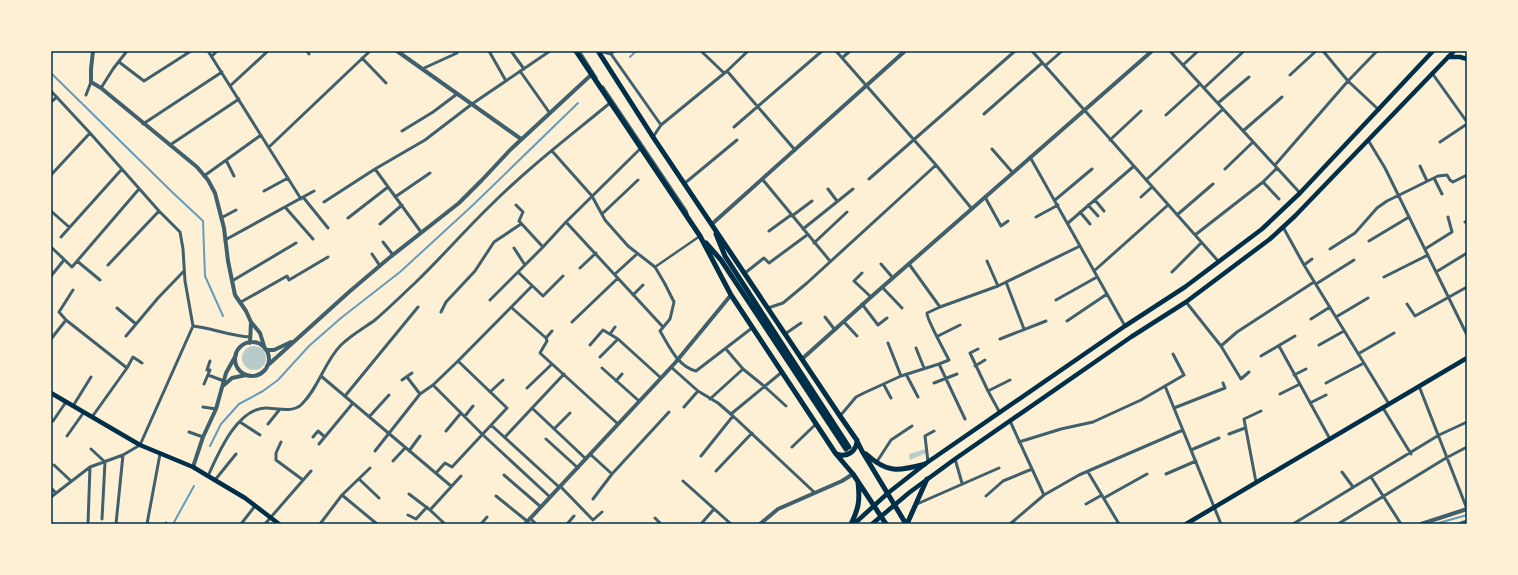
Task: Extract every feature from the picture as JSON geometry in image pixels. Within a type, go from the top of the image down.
[{"type":"main road","points":[[576,51],[689,220],[700,236],[721,260],[848,448],[725,256],[712,224]]},
{"type":"main road","points":[[598,51],[856,439],[894,505],[907,524],[927,479]]},
{"type":"main road","points":[[853,524],[888,493],[927,463],[1125,326],[1186,287],[1262,229],[1300,193],[1434,51]]},
{"type":"main road","points":[[872,524],[927,479],[1131,337],[1186,302],[1270,239],[1454,51]]},
{"type":"main road","points":[[1448,57],[1460,57],[1467,59]]},
{"type":"main road","points":[[700,236],[731,295],[752,328],[836,454],[853,474],[886,524]]},
{"type":"main road","points":[[1186,524],[1467,358]]},
{"type":"main road","points":[[51,392],[140,445],[193,467],[245,498],[279,524]]},
{"type":"main road","points":[[836,454],[840,456],[849,454],[855,448],[856,439]]},
{"type":"main road","points":[[862,451],[876,463],[885,468],[905,469],[927,463]]},
{"type":"main road","points":[[853,524],[858,511],[860,499],[858,482]]},
{"type":"street","points":[[86,95],[91,82],[90,69],[93,51]]},
{"type":"street","points":[[101,88],[127,51]]},
{"type":"street","points":[[119,62],[144,81],[191,51]]},
{"type":"street","points":[[208,51],[288,178],[302,198],[328,228]]},
{"type":"street","points":[[212,56],[218,51]]},
{"type":"street","points":[[230,86],[268,51]]},
{"type":"street","points":[[307,51],[310,54]]},
{"type":"street","points":[[269,147],[370,51]]},
{"type":"street","points":[[397,51],[521,139]]},
{"type":"street","points":[[489,51],[506,81]]},
{"type":"street","points":[[511,51],[524,69]]},
{"type":"street","points":[[324,202],[375,169],[425,140],[472,104],[550,51]]},
{"type":"street","points":[[598,51],[611,54],[661,125]]},
{"type":"street","points":[[611,54],[614,51]]},
{"type":"street","points":[[701,51],[726,72],[795,150]]},
{"type":"street","points":[[654,137],[661,125],[726,72],[748,51]]},
{"type":"street","points":[[734,127],[758,108],[822,51]]},
{"type":"street","points":[[836,51],[936,165],[972,209]]},
{"type":"street","points":[[842,58],[850,51]]},
{"type":"street","points":[[712,224],[906,51]]},
{"type":"street","points":[[869,179],[1015,51]]},
{"type":"street","points":[[1032,51],[1219,262]]},
{"type":"street","points":[[1045,66],[1062,51]]},
{"type":"street","points":[[802,359],[862,304],[1152,51]]},
{"type":"street","points":[[1170,51],[1300,193]]},
{"type":"street","points":[[1183,65],[1198,51]]},
{"type":"street","points":[[1204,88],[1244,51]]},
{"type":"street","points":[[1290,75],[1316,51]]},
{"type":"street","points":[[1323,51],[1348,81],[1379,110]]},
{"type":"street","points":[[1195,235],[1263,182],[1348,81],[1376,51]]},
{"type":"street","points":[[422,69],[457,53]]},
{"type":"street","points":[[362,58],[386,83]]},
{"type":"street","points":[[984,114],[1042,63]]},
{"type":"street","points":[[520,71],[549,112]]},
{"type":"street","points":[[143,124],[222,72]]},
{"type":"street","points":[[1432,73],[1467,123],[1440,142]]},
{"type":"street","points":[[222,387],[232,378],[260,374],[295,340],[380,266],[459,203],[521,139],[591,75]]},
{"type":"street","points":[[1218,103],[1249,77]]},
{"type":"street","points":[[91,82],[101,88],[197,167],[215,193],[235,295],[241,302],[251,322],[260,333],[269,358],[267,366]]},
{"type":"street","points":[[1166,115],[1200,84]]},
{"type":"street","points":[[51,91],[159,211],[173,223],[180,232],[183,249],[184,271],[193,326],[140,445],[123,455],[90,467],[51,497]]},
{"type":"street","points":[[402,131],[433,112],[457,94]]},
{"type":"street","points":[[1243,131],[1282,96]]},
{"type":"street","points":[[51,102],[56,97]]},
{"type":"street","points":[[170,145],[239,99]]},
{"type":"street","points":[[208,476],[223,443],[246,416],[254,410],[265,408],[295,409],[306,400],[333,355],[341,345],[375,319],[410,287],[491,204],[610,103]]},
{"type":"street","points":[[1146,180],[1223,110]]},
{"type":"street","points":[[1110,140],[1141,111]]},
{"type":"street","points":[[51,175],[90,133]]},
{"type":"street","points":[[204,176],[261,135]]},
{"type":"street","points":[[685,183],[738,140]]},
{"type":"street","points":[[1368,140],[1385,168],[1467,335]]},
{"type":"street","points":[[1225,169],[1253,142]]},
{"type":"street","points":[[490,300],[641,148]]},
{"type":"street","points":[[992,149],[1013,173]]},
{"type":"street","points":[[552,151],[592,196],[602,214],[628,246],[655,267],[674,302],[670,319],[660,331],[678,359],[688,369],[696,371],[752,328]]},
{"type":"street","points":[[1030,157],[1125,326]]},
{"type":"street","points":[[226,160],[234,176]]},
{"type":"street","points":[[768,308],[783,303],[936,165]]},
{"type":"street","points":[[1068,223],[1134,166]]},
{"type":"street","points":[[1420,166],[1428,181]]},
{"type":"street","points":[[60,237],[122,169]]},
{"type":"street","points":[[375,169],[421,232]]},
{"type":"street","points":[[1055,200],[1092,169]]},
{"type":"street","points":[[395,196],[430,173]]},
{"type":"street","points":[[1330,249],[1355,233],[1377,208],[1387,201],[1443,175],[1446,175],[1453,182],[1467,175]]},
{"type":"street","points":[[264,191],[288,178]]},
{"type":"street","points":[[1434,178],[1442,194]]},
{"type":"street","points":[[602,214],[638,180]]},
{"type":"street","points":[[763,180],[830,262]]},
{"type":"street","points":[[1263,182],[1279,200]]},
{"type":"street","points":[[1177,215],[1213,184]]},
{"type":"street","points":[[348,218],[388,187]]},
{"type":"street","points":[[1141,197],[1152,187]]},
{"type":"street","points":[[51,247],[72,267],[139,189]]},
{"type":"street","points":[[828,189],[837,201]]},
{"type":"street","points":[[803,229],[853,189]]},
{"type":"street","points":[[225,240],[314,191]]},
{"type":"street","points":[[985,197],[1001,226],[1008,221]]},
{"type":"street","points":[[1095,200],[1104,211]]},
{"type":"street","points":[[769,231],[812,201]]},
{"type":"street","points":[[380,224],[402,205]]},
{"type":"street","points":[[516,205],[523,212],[519,221],[521,224],[544,247]]},
{"type":"street","points":[[1036,217],[1058,205]]},
{"type":"street","points":[[1088,205],[1098,216]]},
{"type":"street","points":[[1094,272],[1168,205]]},
{"type":"street","points":[[285,207],[313,238]]},
{"type":"street","points":[[51,210],[69,227]]},
{"type":"street","points":[[221,218],[236,210]]},
{"type":"street","points":[[108,265],[159,211]]},
{"type":"street","points":[[814,242],[847,212]]},
{"type":"street","points":[[1080,212],[1090,224]]},
{"type":"street","points":[[1369,241],[1409,217]]},
{"type":"street","points":[[1425,249],[1452,232],[1448,218]]},
{"type":"street","points":[[566,222],[663,327]]},
{"type":"street","points":[[441,312],[446,302],[475,271],[494,242],[521,224]]},
{"type":"street","points":[[1283,227],[1304,265],[1389,404]]},
{"type":"street","points":[[745,273],[764,258],[769,263],[807,235]]},
{"type":"street","points":[[655,267],[700,236]]},
{"type":"street","points":[[383,242],[393,255]]},
{"type":"street","points":[[232,281],[296,243]]},
{"type":"street","points":[[1172,272],[1201,243]]},
{"type":"street","points":[[840,416],[856,397],[906,374],[949,360],[938,336],[926,317],[927,314],[940,307],[998,286],[1080,246]]},
{"type":"street","points":[[514,248],[525,265]]},
{"type":"street","points":[[580,268],[596,253]]},
{"type":"street","points":[[1436,272],[1467,253]]},
{"type":"street","points":[[372,254],[380,266]]},
{"type":"street","points":[[615,274],[638,254]]},
{"type":"street","points":[[1384,277],[1428,255]]},
{"type":"street","points":[[241,302],[287,276],[289,280],[328,257]]},
{"type":"street","points":[[1304,265],[1312,259]]},
{"type":"street","points":[[51,276],[64,260]]},
{"type":"street","points":[[1221,346],[1238,332],[1354,260]]},
{"type":"street","points":[[77,261],[100,280]]},
{"type":"street","points":[[987,261],[998,286]]},
{"type":"street","points":[[881,264],[893,278]]},
{"type":"street","points":[[909,264],[940,307]]},
{"type":"street","points":[[126,336],[158,298],[184,271]]},
{"type":"street","points":[[518,272],[543,296],[563,276]]},
{"type":"street","points":[[862,273],[854,281],[871,297]]},
{"type":"street","points":[[1056,300],[1097,277]]},
{"type":"street","points":[[572,322],[618,278]]},
{"type":"street","points":[[1006,282],[1024,329]]},
{"type":"street","points":[[633,295],[643,285]]},
{"type":"street","points":[[375,451],[420,394],[458,361],[512,308],[532,286]]},
{"type":"street","points":[[882,287],[902,308]]},
{"type":"street","points":[[1407,304],[1414,316],[1467,287]]},
{"type":"street","points":[[73,290],[59,312],[66,320],[127,368]]},
{"type":"street","points":[[1067,321],[1107,294]]},
{"type":"street","points":[[527,521],[671,367],[731,295]]},
{"type":"street","points":[[1336,317],[1368,298]]},
{"type":"street","points":[[1186,302],[1221,346],[1241,379],[1249,372]]},
{"type":"street","points":[[862,304],[878,324],[887,318]]},
{"type":"street","points":[[345,396],[418,307]]},
{"type":"street","points":[[117,308],[136,324]]},
{"type":"street","points":[[512,308],[546,338]]},
{"type":"street","points":[[1311,319],[1330,308]]},
{"type":"street","points":[[825,317],[835,330]]},
{"type":"street","points":[[51,339],[66,320]]},
{"type":"street","points":[[1000,339],[1046,321]]},
{"type":"street","points":[[250,343],[251,322]]},
{"type":"street","points":[[844,322],[857,336]]},
{"type":"street","points":[[785,334],[801,323]]},
{"type":"street","points":[[938,336],[960,325]]},
{"type":"street","points":[[193,326],[207,328],[236,336],[250,337]]},
{"type":"street","points":[[610,334],[615,326]]},
{"type":"street","points":[[590,345],[603,330],[618,339],[661,378]]},
{"type":"street","points":[[552,331],[546,338],[547,341],[540,353],[618,424]]},
{"type":"street","points":[[1318,345],[1344,331]]},
{"type":"street","points":[[1358,354],[1394,333]]},
{"type":"street","points":[[1260,356],[1295,336]]},
{"type":"street","points":[[600,357],[618,339]]},
{"type":"street","points":[[193,467],[203,437],[216,409],[226,374],[241,347],[250,343],[256,343],[265,349],[274,350],[295,340]]},
{"type":"street","points":[[888,343],[901,376]]},
{"type":"street","points":[[1278,346],[1330,439]]},
{"type":"street","points":[[916,348],[924,368]]},
{"type":"street","points":[[726,349],[743,369],[786,406]]},
{"type":"street","points":[[978,349],[970,353],[975,366],[1000,413]]},
{"type":"street","points":[[1019,442],[1061,429],[1093,422],[1141,400],[1184,375],[1173,354]]},
{"type":"street","points":[[236,355],[236,365],[239,370],[247,375]]},
{"type":"street","points":[[92,417],[127,368],[133,357],[142,362]]},
{"type":"street","points":[[975,366],[985,360]]},
{"type":"street","points":[[436,474],[445,463],[452,467],[507,408],[458,361]]},
{"type":"street","points":[[204,384],[210,370],[207,370],[210,362]]},
{"type":"street","points":[[1326,383],[1364,363]]},
{"type":"street","points":[[527,388],[552,364]]},
{"type":"street","points":[[939,364],[965,419]]},
{"type":"street","points":[[671,367],[698,391],[718,403],[732,415],[814,492]]},
{"type":"street","points":[[602,368],[639,401]]},
{"type":"street","points":[[710,399],[743,369]]},
{"type":"street","points":[[1294,375],[1306,369]]},
{"type":"street","points":[[701,456],[732,415],[782,372]]},
{"type":"street","points":[[402,380],[412,373]]},
{"type":"street","points":[[505,437],[564,374]]},
{"type":"street","points":[[616,380],[622,374]]},
{"type":"street","points":[[906,374],[918,398]]},
{"type":"street","points":[[934,383],[946,380],[957,374]]},
{"type":"street","points":[[208,375],[224,381]]},
{"type":"street","points":[[320,376],[451,486]]},
{"type":"street","points":[[73,406],[91,377]]},
{"type":"street","points":[[407,377],[420,394]]},
{"type":"street","points":[[490,392],[503,380]]},
{"type":"street","points":[[988,391],[1010,380]]},
{"type":"street","points":[[1174,408],[1225,388],[1224,383]]},
{"type":"street","points":[[433,384],[482,434],[550,497]]},
{"type":"street","points":[[884,384],[891,398]]},
{"type":"street","points":[[1280,394],[1300,384]]},
{"type":"street","points":[[1165,386],[1221,524]]},
{"type":"street","points":[[1419,386],[1467,509],[1421,524]]},
{"type":"street","points":[[684,407],[698,391]]},
{"type":"street","points":[[369,417],[389,395]]},
{"type":"street","points":[[1310,404],[1326,395]]},
{"type":"street","points":[[51,419],[53,421],[66,402]]},
{"type":"street","points":[[319,444],[353,403]]},
{"type":"street","points":[[465,416],[473,406]]},
{"type":"street","points":[[203,407],[216,409]]},
{"type":"street","points":[[532,408],[586,458]]},
{"type":"street","points":[[1383,408],[1411,454]]},
{"type":"street","points":[[268,424],[280,409]]},
{"type":"street","points":[[1256,482],[1244,419],[1261,411]]},
{"type":"street","points":[[67,436],[84,412]]},
{"type":"street","points":[[593,499],[612,474],[670,412]]},
{"type":"street","points":[[446,430],[461,413]]},
{"type":"street","points":[[554,429],[570,413]]},
{"type":"street","points":[[1010,421],[1044,495]]},
{"type":"street","points":[[240,422],[260,435]]},
{"type":"street","points":[[1293,524],[1439,436],[1467,422]]},
{"type":"street","points":[[792,447],[816,424]]},
{"type":"street","points":[[491,425],[560,487],[594,520],[602,512]]},
{"type":"street","points":[[876,463],[891,440],[912,426]]},
{"type":"street","points":[[1229,434],[1245,428]]},
{"type":"street","points":[[1010,524],[1044,495],[1088,472],[1183,430]]},
{"type":"street","points":[[313,437],[318,431],[325,437]]},
{"type":"street","points":[[927,463],[925,436],[934,431]]},
{"type":"street","points":[[189,432],[203,437]]},
{"type":"street","points":[[716,471],[752,433]]},
{"type":"street","points":[[409,451],[420,436]]},
{"type":"street","points":[[1191,450],[1219,438]]},
{"type":"street","points":[[546,439],[578,468]]},
{"type":"street","points":[[281,442],[276,453],[276,460],[303,480]]},
{"type":"street","points":[[1338,524],[1446,458],[1467,447]]},
{"type":"street","points":[[393,461],[405,448]]},
{"type":"street","points":[[91,449],[105,462]]},
{"type":"street","points":[[146,524],[160,454]]},
{"type":"street","points":[[215,480],[236,454]]},
{"type":"street","points":[[590,454],[612,474]]},
{"type":"street","points":[[116,524],[123,455]]},
{"type":"street","points":[[955,459],[962,483]]},
{"type":"street","points":[[1166,474],[1196,461]]},
{"type":"street","points":[[102,518],[105,462]]},
{"type":"street","points":[[54,465],[71,481]]},
{"type":"street","points":[[88,524],[90,467]]},
{"type":"street","points":[[320,524],[342,495],[370,468]]},
{"type":"street","points":[[917,504],[999,468]]},
{"type":"street","points":[[986,496],[1004,481],[1032,469]]},
{"type":"street","points":[[265,524],[311,471]]},
{"type":"street","points":[[1088,472],[1120,524]]},
{"type":"street","points":[[1342,472],[1353,487]]},
{"type":"street","points":[[760,524],[778,509],[842,481],[853,474]]},
{"type":"street","points":[[1086,504],[1147,474]]},
{"type":"street","points":[[504,475],[541,507]]},
{"type":"street","points":[[408,515],[416,519],[461,476]]},
{"type":"street","points":[[1371,477],[1401,524]]},
{"type":"street","points":[[359,479],[379,498]]},
{"type":"street","points":[[683,481],[731,524]]},
{"type":"street","points":[[51,488],[56,493]]},
{"type":"street","points":[[410,494],[428,508],[444,524]]},
{"type":"street","points":[[342,495],[373,523],[377,524]]},
{"type":"street","points":[[496,496],[527,521],[536,524]]},
{"type":"street","points":[[241,524],[255,506]]},
{"type":"street","points":[[701,524],[714,509]]},
{"type":"street","points":[[567,524],[574,516]]},
{"type":"street","points":[[481,524],[487,517]]},
{"type":"street","points":[[654,518],[661,524]]},
{"type":"street","points":[[1458,524],[1467,521]]},
{"type":"lane","points":[[580,51],[687,211],[689,220]]},
{"type":"shaded area","points":[[254,346],[259,347],[265,353],[265,363],[259,369],[254,370],[249,369],[243,363],[242,358],[243,353],[249,347]]},
{"type":"shaded area","points":[[926,449],[926,453],[910,460],[909,454]]},
{"type":"waterway","points":[[630,57],[636,51]]},
{"type":"waterway","points":[[51,73],[203,221],[205,276],[223,316]]},
{"type":"waterway","points":[[210,446],[221,424],[239,404],[263,391],[278,380],[309,346],[341,318],[400,272],[473,205],[578,103]]},
{"type":"waterway","points":[[173,524],[194,486]]},
{"type":"waterway","points":[[1435,524],[1467,515]]}]
